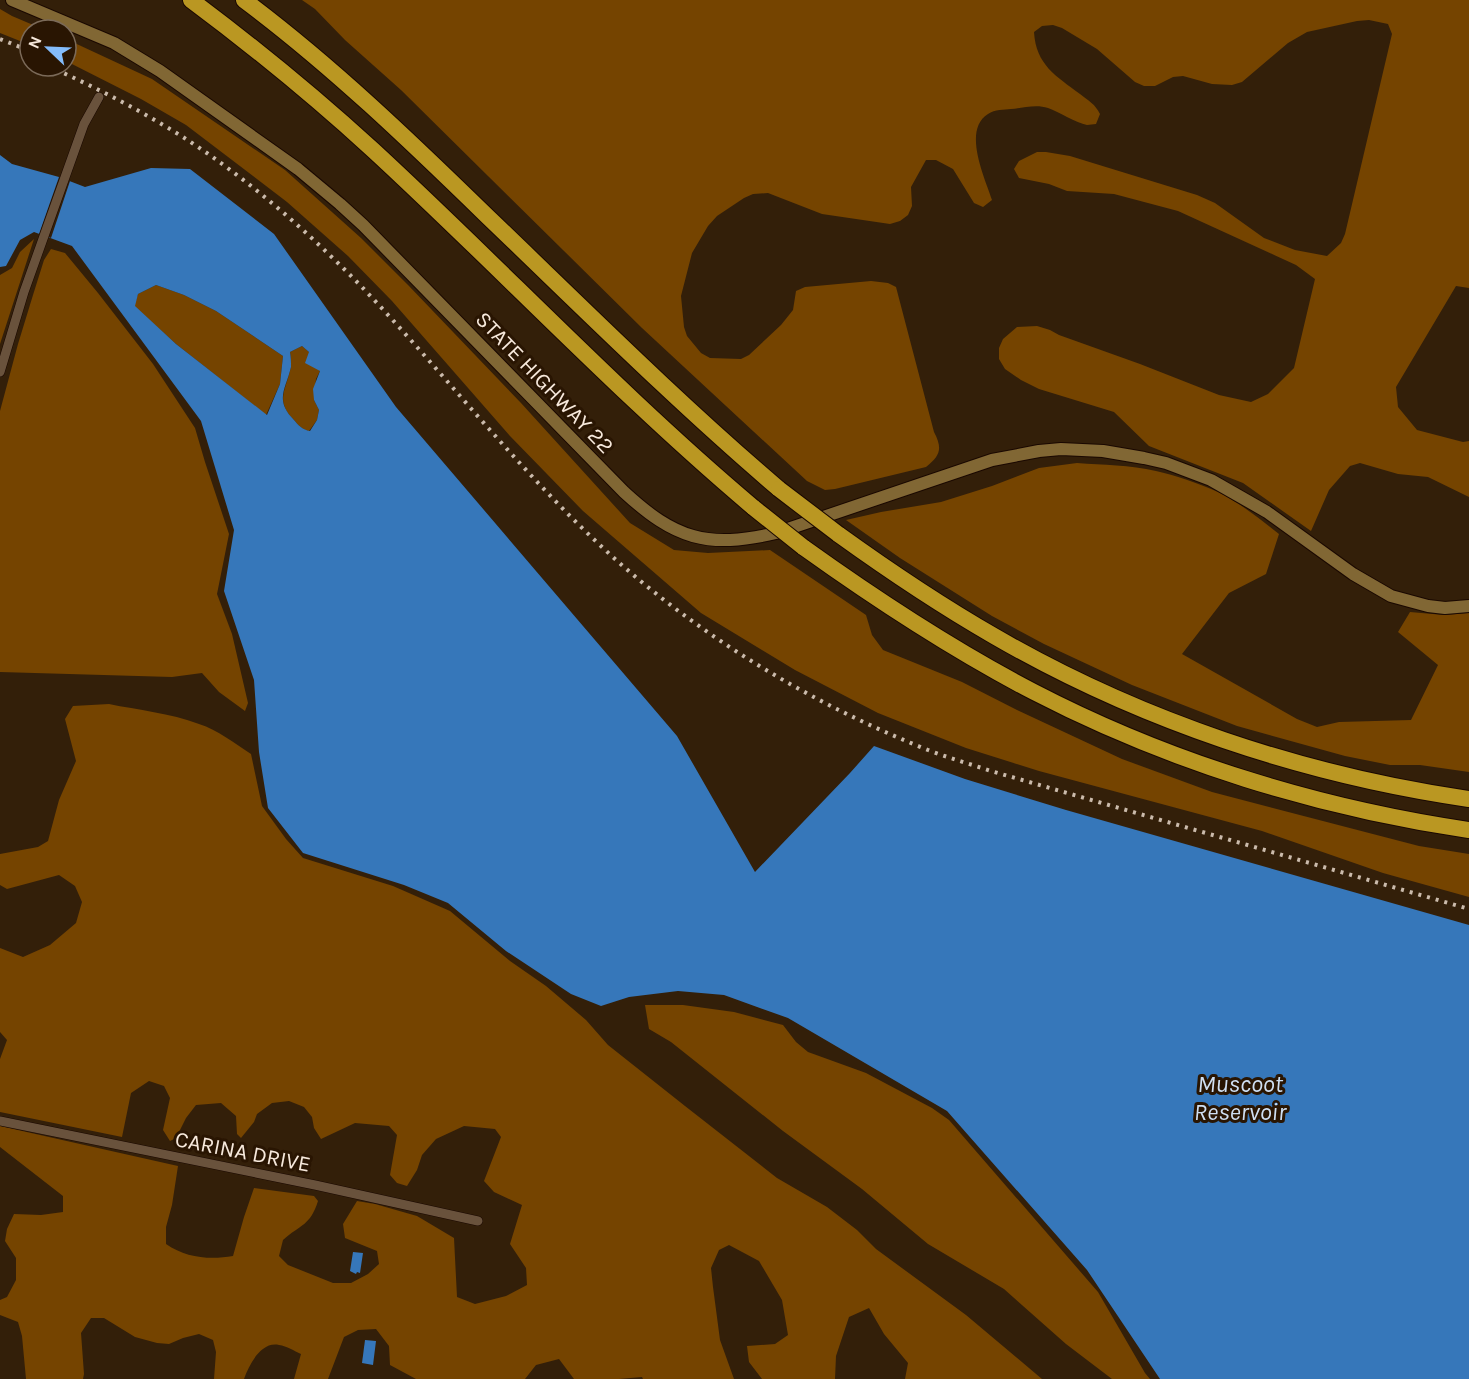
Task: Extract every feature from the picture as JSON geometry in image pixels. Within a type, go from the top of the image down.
[{"type":"highway","points":[[191,0],[282,70],[366,144],[719,478],[803,547],[872,595],[979,662],[1101,724],[1149,744],[1268,786],[1380,814],[1469,830]]},
{"type":"highway","points":[[244,0],[303,47],[396,128],[649,372],[733,449],[779,489],[889,570],[994,636],[1104,692],[1160,716],[1276,757],[1396,787],[1469,799]]},
{"type":"main road","name":"STATE HIGHWAY 22","points":[[12,0],[98,36],[137,56],[318,185],[363,225],[624,492],[652,516],[684,534],[726,541],[745,540],[776,533],[963,470],[1016,455],[1061,449],[1092,450],[1166,464],[1211,480],[1267,513],[1353,574],[1391,596],[1428,606],[1445,608],[1469,606]]},
{"type":"street","points":[[0,372],[24,292],[84,124],[99,97]]},
{"type":"street","name":"CARINA DRIVE","points":[[0,1121],[315,1185],[478,1221]]},
{"type":"shaded area","points":[[302,0],[1469,0],[1469,288],[1456,286],[1396,387],[1398,407],[1417,430],[1463,442],[1469,441],[1469,497],[1428,477],[1398,474],[1360,463],[1350,466],[1329,490],[1311,531],[1243,483],[1149,446],[1114,412],[1039,389],[1005,369],[999,359],[999,348],[1003,339],[1017,327],[1037,326],[1219,395],[1251,402],[1268,394],[1294,368],[1315,279],[1296,265],[1178,211],[1114,194],[1067,191],[1049,184],[1019,178],[1014,169],[1019,161],[1037,152],[1070,156],[1197,195],[1215,203],[1264,238],[1295,250],[1327,256],[1341,243],[1345,234],[1392,34],[1388,24],[1369,20],[1357,21],[1307,32],[1288,43],[1242,82],[1232,85],[1212,84],[1183,76],[1173,77],[1155,86],[1144,86],[1135,82],[1097,49],[1062,28],[1053,25],[1042,26],[1034,32],[1043,61],[1055,75],[1092,103],[1100,114],[1096,124],[1087,125],[1039,106],[1000,110],[988,114],[980,121],[976,142],[981,167],[992,200],[983,207],[974,203],[953,169],[936,160],[926,160],[911,187],[912,206],[908,215],[890,224],[822,214],[768,193],[753,194],[744,198],[717,216],[708,226],[692,253],[681,296],[687,336],[701,353],[710,358],[741,359],[749,355],[781,325],[793,310],[796,291],[805,287],[871,281],[888,283],[896,287],[934,432],[939,443],[939,452],[926,467],[825,490],[807,481],[642,328],[401,90],[345,40],[315,9]]},
{"type":"shaded area","points":[[0,9],[18,19],[18,40],[0,33]]},
{"type":"shaded area","points":[[78,45],[152,79],[285,170],[361,238],[409,286],[521,403],[630,523],[674,550],[708,553],[770,550],[866,615],[872,635],[883,650],[962,682],[1122,759],[1212,792],[1419,846],[1469,854],[1469,897],[1383,873],[1262,831],[1039,771],[966,748],[878,713],[795,670],[701,613],[583,511],[510,436],[392,301],[348,256],[287,202],[186,125],[78,67]]},
{"type":"shaded area","points":[[34,239],[0,344],[0,275],[12,268],[20,252]]},
{"type":"shaded area","points":[[51,249],[65,253],[98,293],[153,364],[195,428],[229,534],[217,594],[232,634],[248,703],[245,711],[219,692],[202,673],[172,677],[0,672],[0,411],[44,260]]},
{"type":"shaded area","points":[[156,285],[184,295],[216,311],[283,356],[280,384],[266,415],[176,344],[134,306],[138,294]]},
{"type":"shaded area","points":[[302,346],[309,352],[320,371],[316,379],[314,400],[319,410],[317,420],[309,431],[301,427],[288,413],[283,400],[291,366],[290,352]]},
{"type":"shaded area","points":[[1077,463],[1146,469],[1196,483],[1234,501],[1279,534],[1266,574],[1229,593],[1182,654],[1297,719],[1317,727],[1339,722],[1411,720],[1438,665],[1398,632],[1410,612],[1444,615],[1469,613],[1469,772],[1420,765],[1390,765],[1345,756],[1237,726],[1132,685],[1044,644],[992,616],[900,558],[846,520],[941,502],[1039,468]]},
{"type":"shaded area","points":[[109,704],[188,720],[219,733],[251,754],[262,806],[303,858],[393,886],[450,911],[510,961],[546,986],[586,1020],[608,1045],[685,1106],[777,1178],[827,1207],[857,1230],[876,1249],[966,1315],[1042,1379],[905,1379],[908,1363],[884,1334],[869,1308],[849,1317],[836,1356],[835,1379],[762,1379],[749,1362],[747,1346],[775,1344],[788,1335],[782,1300],[759,1261],[729,1245],[719,1250],[711,1268],[720,1340],[734,1379],[643,1379],[642,1377],[574,1379],[559,1359],[536,1365],[525,1379],[416,1379],[390,1365],[389,1346],[376,1329],[358,1330],[344,1337],[328,1379],[294,1379],[301,1354],[285,1346],[273,1345],[261,1350],[244,1379],[214,1379],[216,1352],[213,1340],[199,1334],[169,1344],[157,1343],[135,1337],[104,1318],[91,1318],[81,1333],[83,1379],[26,1379],[22,1336],[18,1322],[0,1315],[0,1300],[7,1297],[16,1280],[16,1258],[5,1241],[7,1229],[14,1214],[41,1215],[63,1212],[63,1196],[0,1147],[0,1126],[178,1166],[166,1227],[166,1244],[190,1255],[207,1258],[233,1256],[254,1188],[314,1196],[318,1201],[312,1215],[283,1240],[279,1256],[288,1265],[333,1283],[351,1283],[368,1274],[379,1264],[377,1251],[345,1238],[343,1224],[357,1201],[417,1216],[454,1238],[457,1297],[475,1304],[506,1296],[527,1285],[526,1268],[510,1244],[522,1205],[494,1192],[484,1181],[501,1137],[495,1129],[464,1126],[436,1139],[422,1155],[417,1170],[407,1186],[397,1183],[390,1175],[397,1135],[389,1126],[355,1123],[321,1139],[314,1128],[312,1117],[304,1107],[289,1101],[272,1103],[257,1114],[254,1122],[241,1138],[237,1134],[236,1116],[221,1103],[196,1105],[186,1118],[176,1138],[170,1141],[163,1130],[170,1098],[164,1086],[149,1081],[131,1093],[122,1137],[0,1112],[0,1059],[7,1040],[0,1032],[0,948],[23,957],[50,945],[76,923],[82,902],[75,886],[59,875],[7,889],[0,885],[0,854],[38,847],[48,841],[59,800],[76,761],[65,719],[73,706]]},
{"type":"shaded area","points":[[645,1005],[683,1005],[734,1012],[783,1025],[796,1042],[808,1052],[866,1073],[932,1108],[949,1120],[1098,1292],[1150,1379],[1112,1379],[1066,1344],[1004,1289],[928,1244],[862,1189],[783,1131],[671,1042],[649,1029]]},
{"type":"water","name":"Muscoot Reservoir","points":[[0,155],[12,164],[85,187],[151,168],[190,169],[274,234],[396,407],[677,736],[755,872],[874,746],[965,779],[1066,810],[1469,925],[1469,1379],[1160,1379],[1087,1270],[947,1111],[788,1018],[724,995],[678,991],[629,997],[601,1006],[571,994],[506,951],[448,903],[404,885],[303,853],[268,808],[259,752],[254,680],[224,591],[234,530],[201,421],[72,246],[34,232],[20,240],[6,266],[0,267]],"holes":[[[156,285],[184,295],[216,311],[283,356],[280,384],[267,415],[176,344],[135,306],[138,294]],[[302,346],[309,352],[305,363],[320,371],[313,389],[314,400],[319,410],[317,420],[310,431],[303,428],[288,413],[283,400],[284,388],[291,367],[290,352]]]},
{"type":"water","points":[[353,1252],[363,1253],[360,1273],[356,1274],[350,1271]]},
{"type":"water","points":[[365,1340],[376,1341],[373,1365],[362,1363]]},
{"type":"pier","points":[[59,177],[70,181],[51,238],[39,234]]},
{"type":"railway","points":[[0,39],[18,46]]},
{"type":"railway","points":[[74,78],[186,139],[277,207],[360,285],[525,469],[594,540],[631,573],[699,626],[772,674],[848,715],[944,756],[1469,909]]}]
